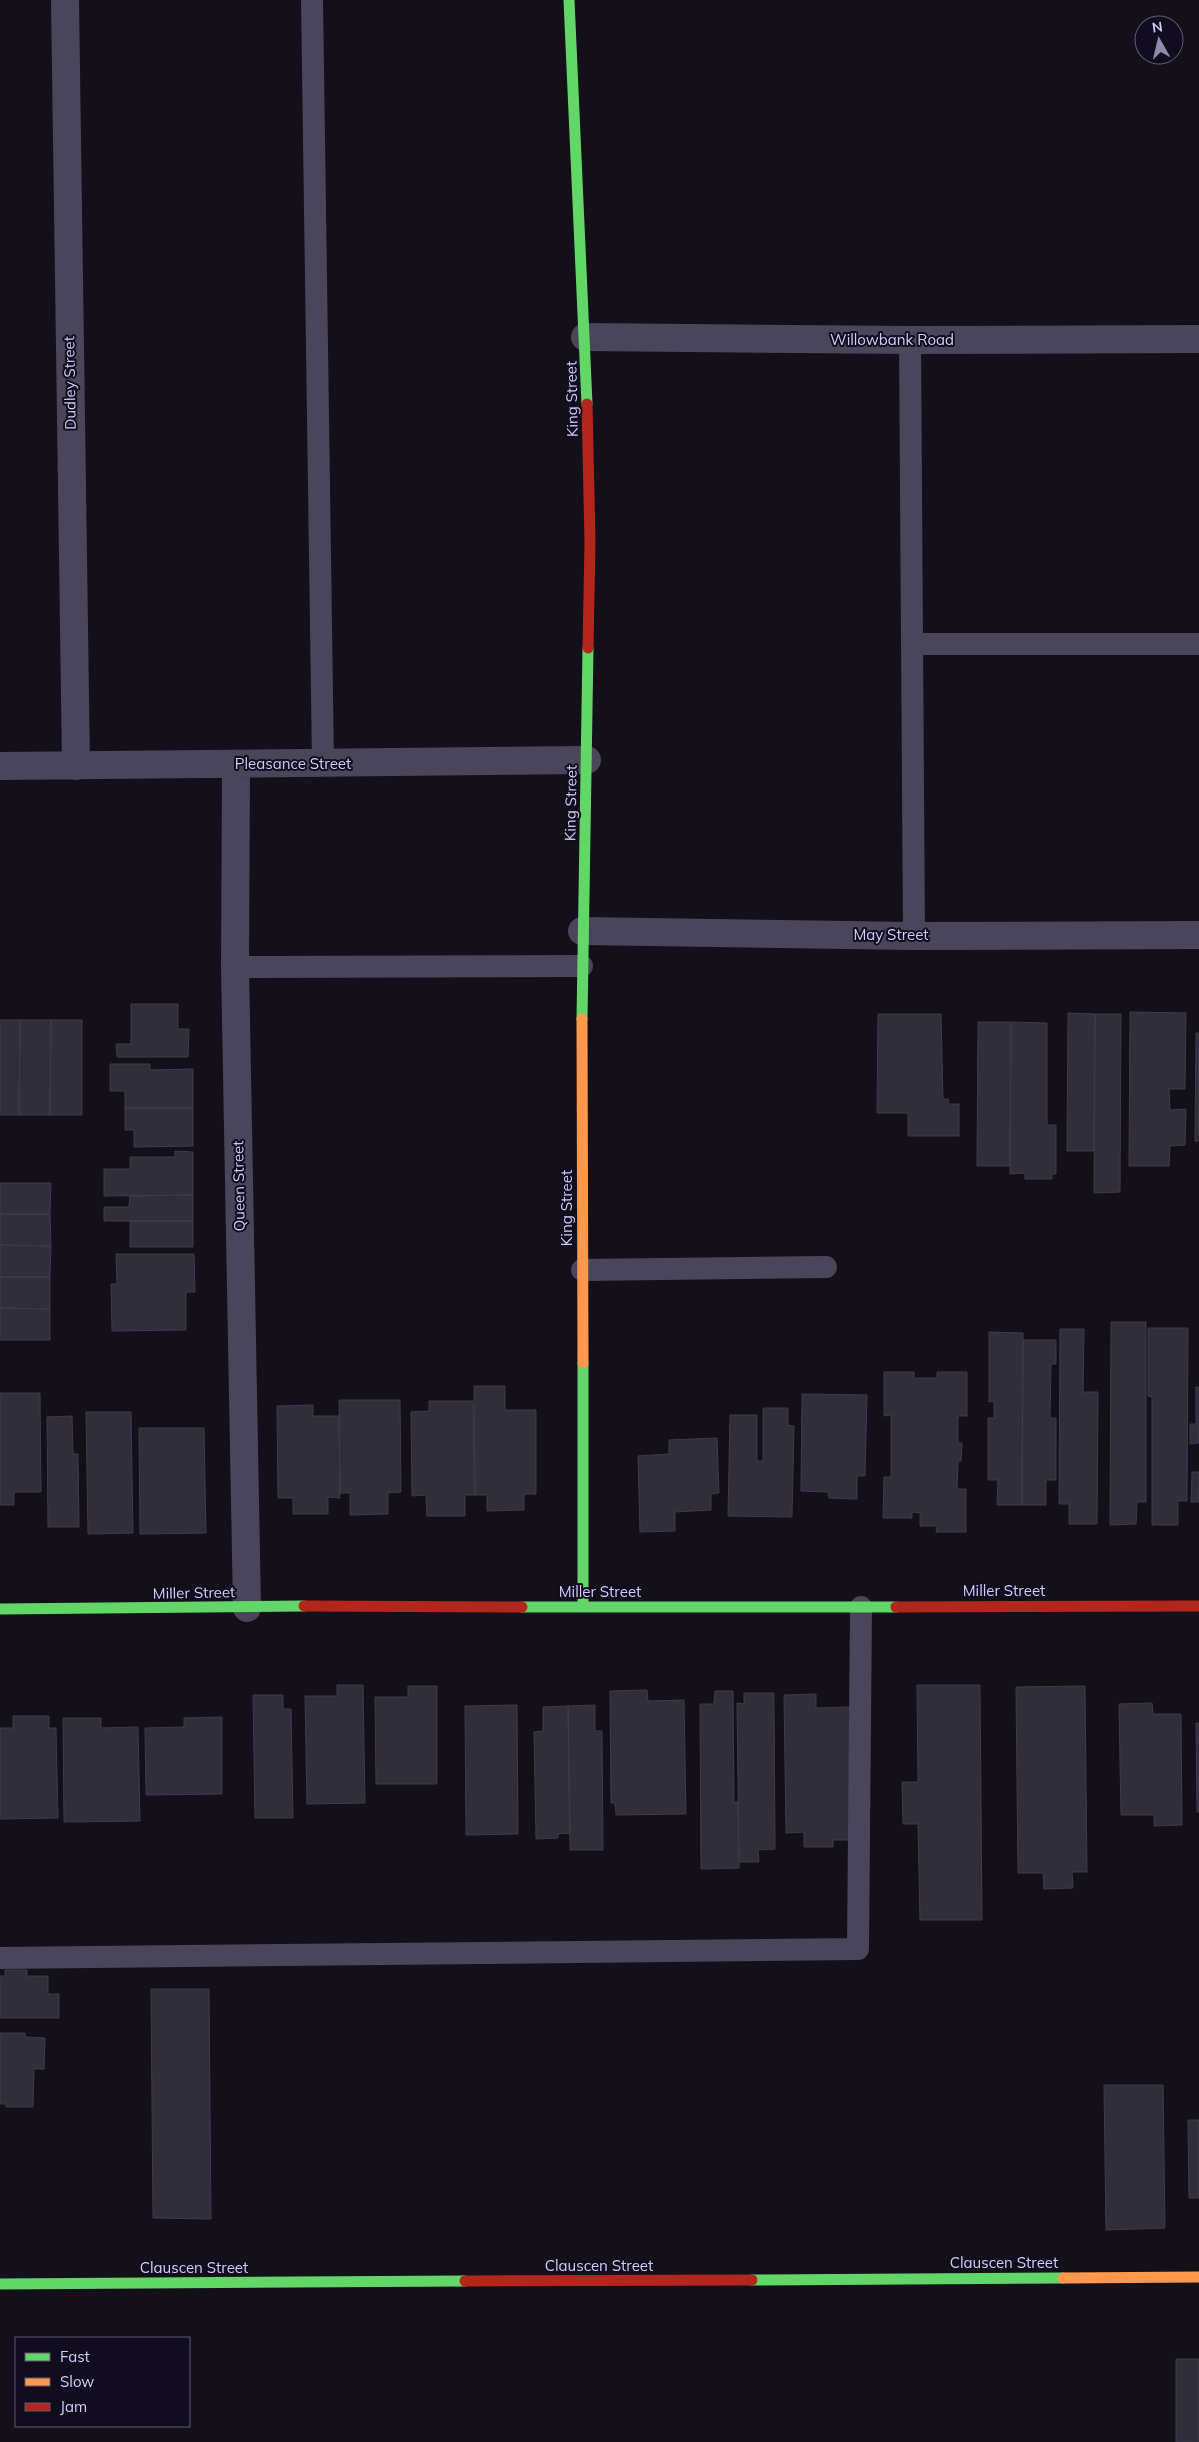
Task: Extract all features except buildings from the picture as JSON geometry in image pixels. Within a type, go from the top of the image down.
[{"type":"street","name":"Dudley Street","points":[[65,0],[76,766]]},
{"type":"street","name":"King Street","points":[[569,0],[585,337],[590,542],[582,931],[583,1607]]},
{"type":"street","name":"Willowbank Road","points":[[585,337],[910,340],[1199,339]]},
{"type":"street","name":"Pleasance Street","points":[[0,766],[587,760]]},
{"type":"street","name":"Queen Street","points":[[236,764],[236,967],[247,1608]]},
{"type":"street","name":"May Street","points":[[582,931],[914,936],[1199,935]]},
{"type":"street","name":"Miller Street","points":[[0,1609],[1199,1606]]},
{"type":"street","name":"Clauscen Street","points":[[0,2284],[1199,2277]]},
{"type":"lane","points":[[312,0],[323,764]]},
{"type":"lane","points":[[910,340],[914,936]]},
{"type":"lane","points":[[912,644],[1199,644]]},
{"type":"lane","points":[[236,967],[582,966]]},
{"type":"lane","points":[[582,1270],[826,1267]]},
{"type":"lane","points":[[0,1958],[858,1950],[861,1607]]},
{"type":"traffic: fast","points":[[569,0],[587,404]]},
{"type":"traffic: fast","points":[[582,1019],[588,648]]},
{"type":"traffic: fast","points":[[583,1363],[583,1607]]},
{"type":"traffic: fast","points":[[0,1609],[304,1606]]},
{"type":"traffic: fast","points":[[522,1607],[896,1607]]},
{"type":"traffic: fast","points":[[752,2280],[1063,2278]]},
{"type":"traffic: fast","points":[[0,2284],[465,2281]]},
{"type":"traffic: slow","points":[[582,1019],[583,1363]]},
{"type":"traffic: slow","points":[[1063,2278],[1199,2277]]},
{"type":"traffic: jam","points":[[587,404],[590,542],[588,648]]},
{"type":"traffic: jam","points":[[304,1606],[522,1607]]},
{"type":"traffic: jam","points":[[896,1607],[1199,1606]]},
{"type":"traffic: jam","points":[[465,2281],[752,2280]]}]
